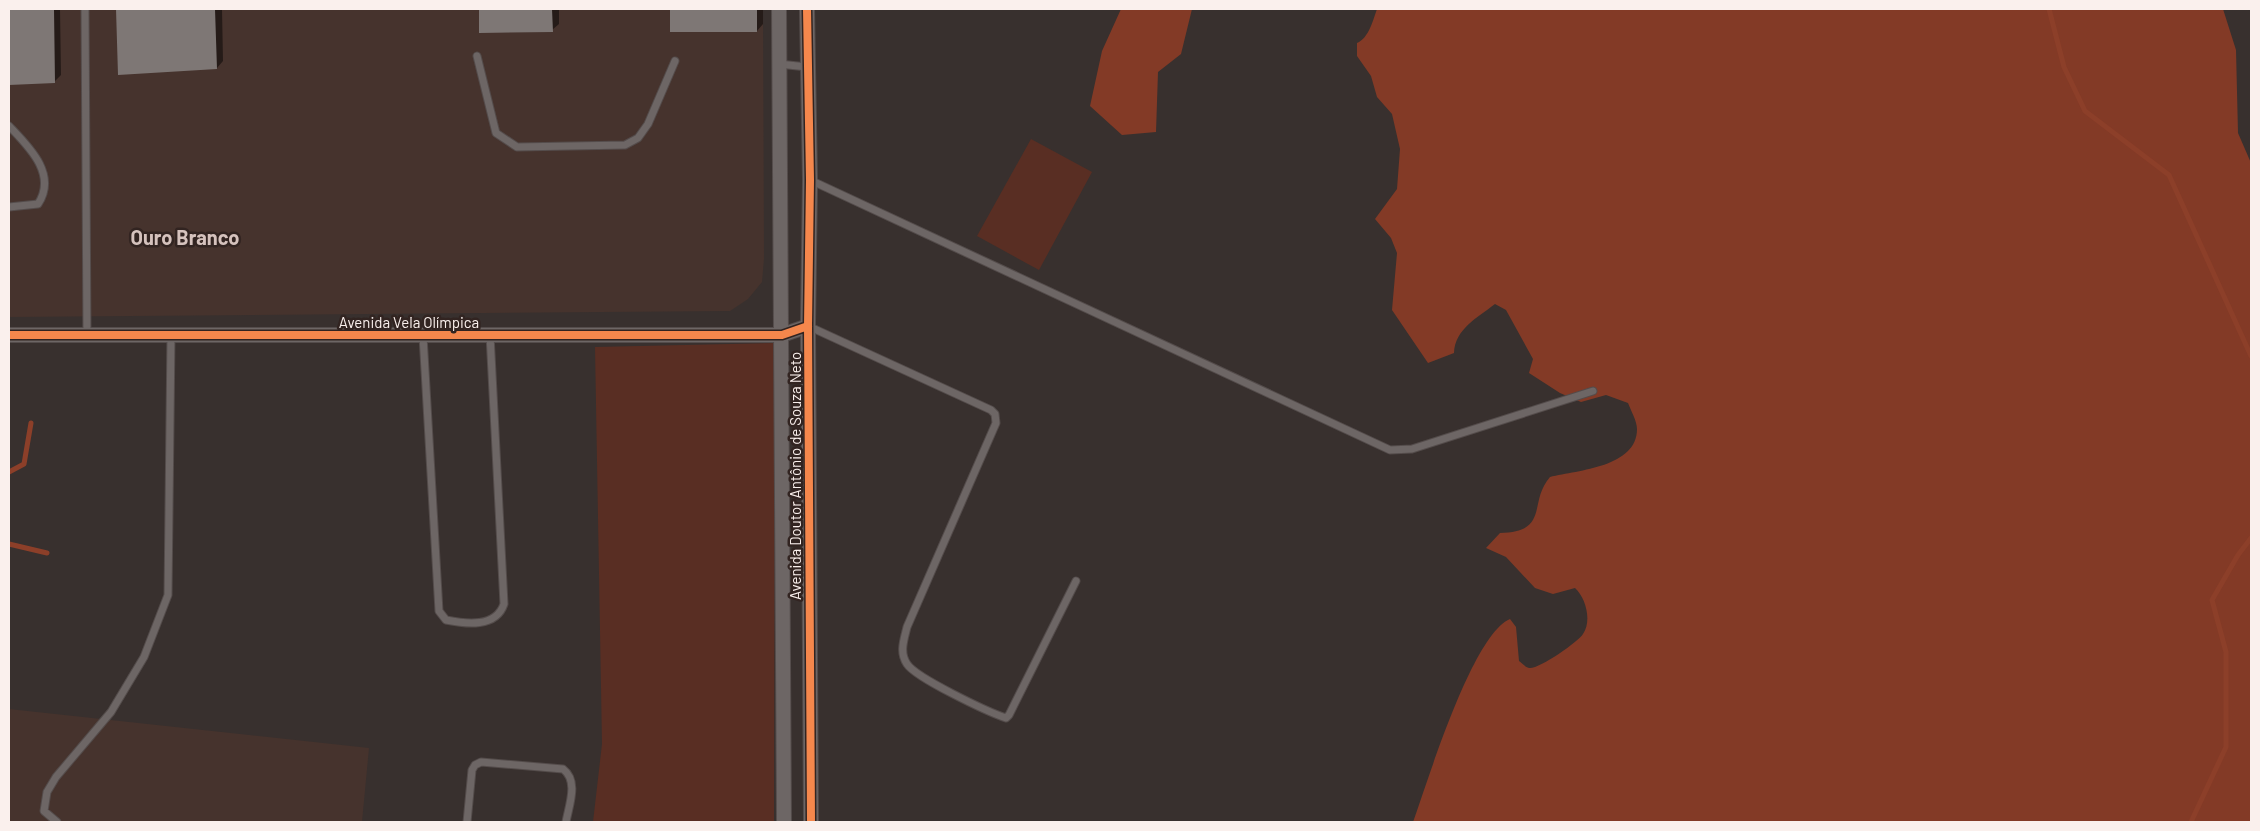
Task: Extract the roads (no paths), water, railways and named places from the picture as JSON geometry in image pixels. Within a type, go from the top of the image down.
[{"type":"street","name":"Avenida Doutor Antônio de Souza Neto","points":[[779,9],[784,822]]},
{"type":"street","name":"Avenida Doutor Antônio de Souza Neto","points":[[807,9],[810,180],[808,326],[811,822]]},
{"type":"street","name":"Avenida Vela Olímpica","points":[[9,335],[782,335],[808,326]]},
{"type":"lane","points":[[85,9],[87,335]]},
{"type":"lane","points":[[477,56],[496,134],[517,146],[624,145],[638,138],[648,124],[675,61]]},
{"type":"lane","points":[[779,64],[807,66]]},
{"type":"lane","points":[[9,126],[31,149],[42,166],[44,180],[42,197],[38,204],[9,207]]},
{"type":"lane","points":[[810,180],[1390,450],[1412,449],[1593,392]]},
{"type":"lane","points":[[808,326],[991,410],[995,414],[996,423],[907,627],[902,651],[907,665],[924,679],[1006,718],[1076,581]]},
{"type":"lane","points":[[58,822],[44,812],[47,792],[56,776],[111,712],[144,657],[168,595],[171,335]]},
{"type":"lane","points":[[423,336],[439,612],[446,620],[480,622],[492,620],[498,616],[504,604],[490,335]]},
{"type":"lane","points":[[467,822],[472,770],[474,765],[481,762],[563,768],[570,774],[572,781],[566,822]]},
{"type":"waterway","points":[[2049,9],[2064,67],[2085,111],[2169,175],[2251,356]]},
{"type":"waterway","points":[[9,472],[24,464],[31,423]]},
{"type":"waterway","points":[[2191,822],[2226,747],[2226,652],[2212,600],[2238,555],[2251,538]]},
{"type":"waterway","points":[[9,544],[47,553]]},
{"type":"district","name":"Ouro Branco","points":[[185,237]]}]
